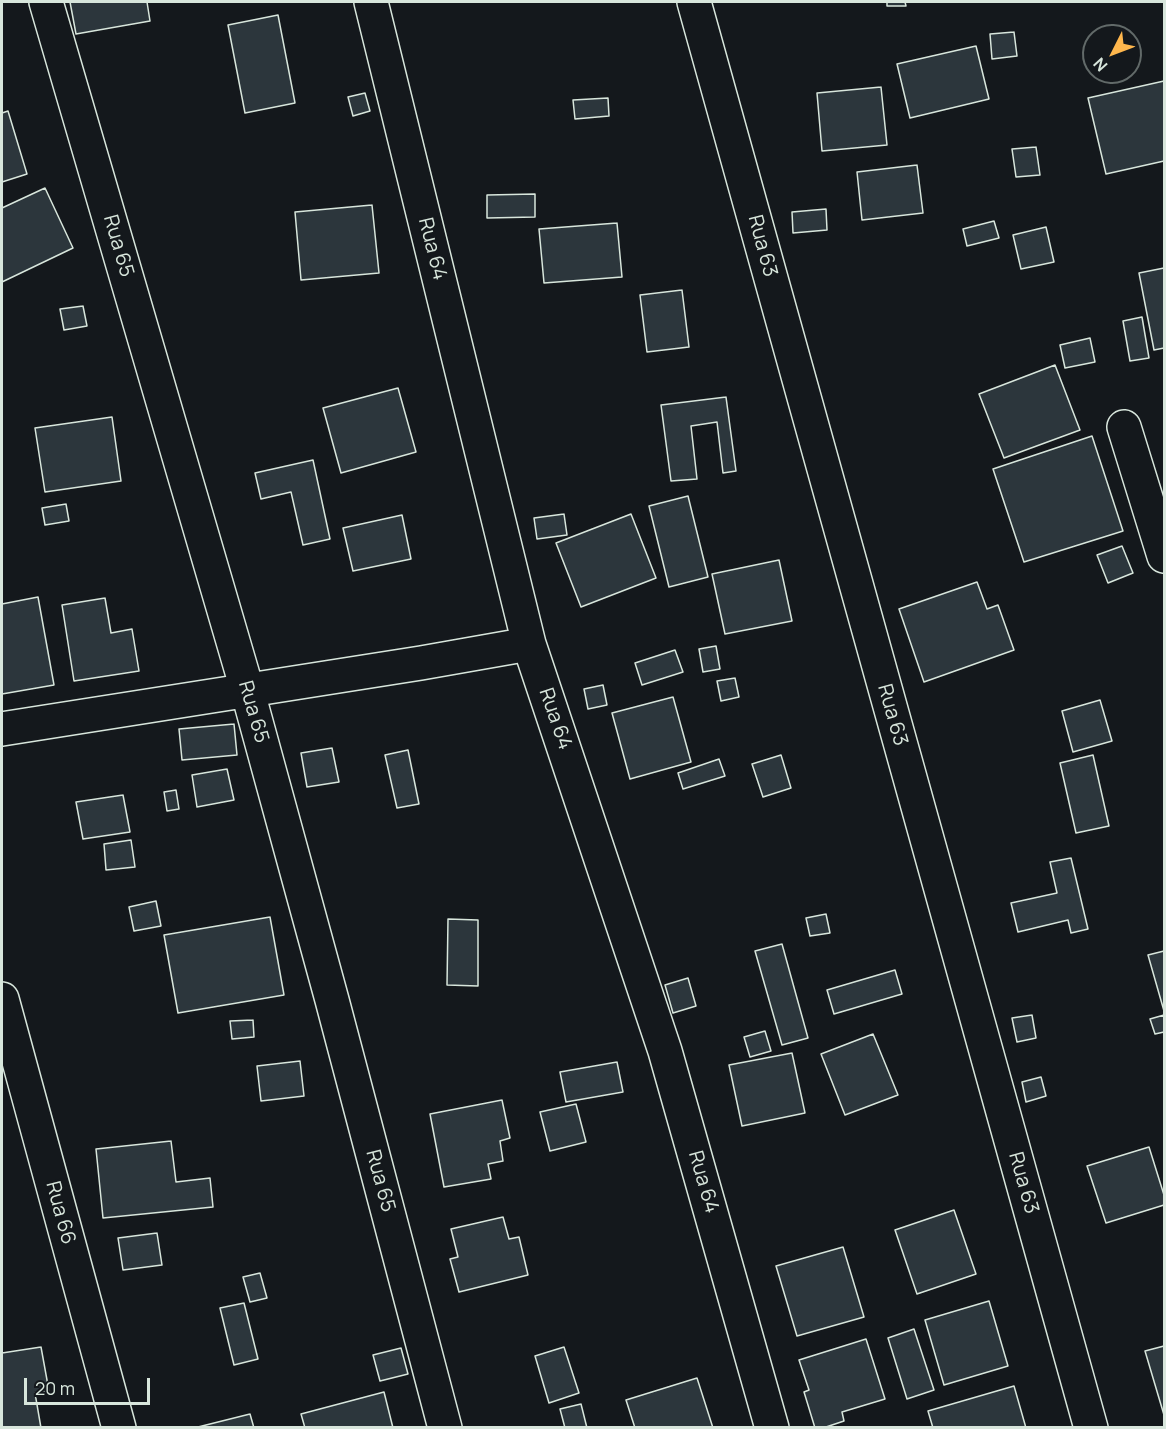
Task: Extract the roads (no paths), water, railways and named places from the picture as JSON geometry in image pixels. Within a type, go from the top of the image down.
[{"type":"street","name":"Rua 65","points":[[46,2],[247,690],[333,1000],[445,1428]]},
{"type":"street","name":"Rua 64","points":[[370,2],[530,644],[665,1051],[772,1428]]},
{"type":"street","name":"Rua 63","points":[[694,2],[1091,1428]]},
{"type":"street","points":[[1124,427],[1164,556]]},
{"type":"street","points":[[2,729],[530,644]]},
{"type":"street","name":"Rua 66","points":[[2,999],[118,1428]]}]
